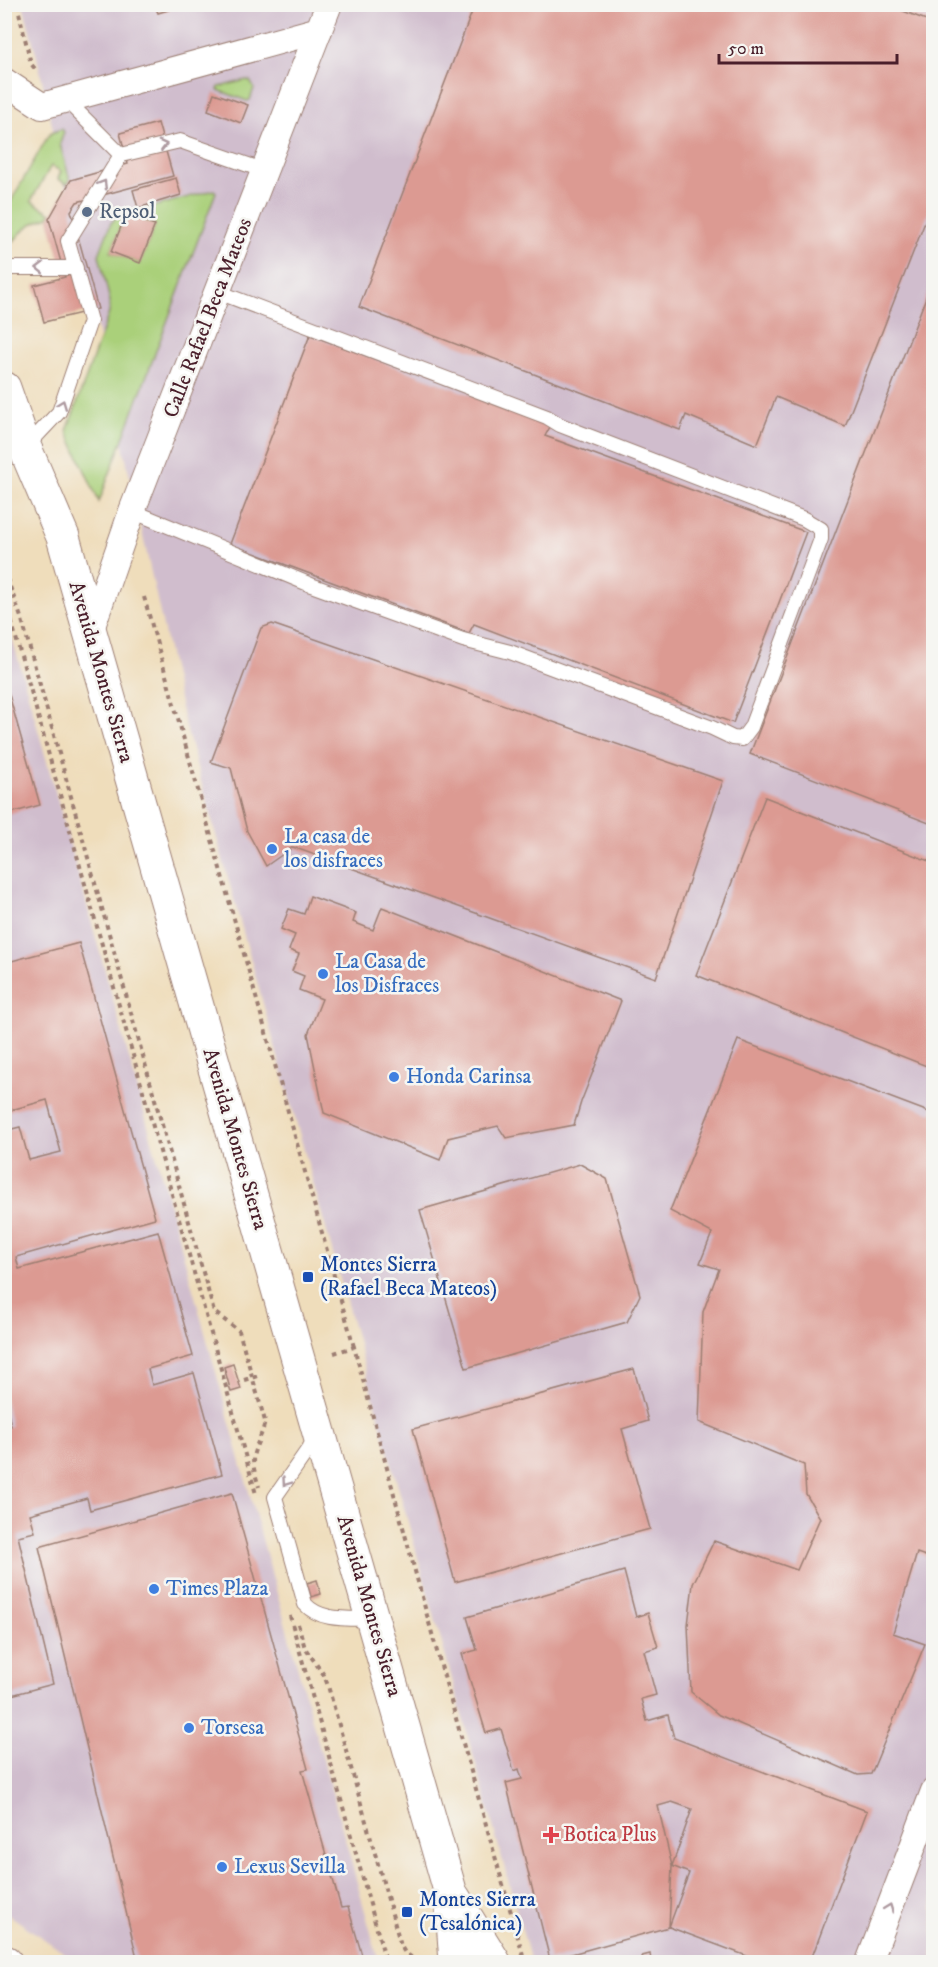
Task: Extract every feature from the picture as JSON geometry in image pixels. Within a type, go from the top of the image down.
[{"type":"main road","name":"Avenida Montes Sierra","points":[[4,388],[25,448],[63,537],[451,1894],[456,1962]]},
{"type":"main road","name":"Avenida Montes Sierra","points":[[451,1894],[494,1962]]},
{"type":"street","name":"Calle Rafael Beca Mateos","points":[[90,632],[132,512],[329,4]]},
{"type":"street","points":[[4,81],[54,103],[319,30]]},
{"type":"street","points":[[869,1962],[933,1791]]},
{"type":"lane","points":[[54,103],[121,155]]},
{"type":"lane","points":[[25,448],[59,412],[90,321],[68,241],[121,155],[180,141],[265,171]]},
{"type":"lane","points":[[4,267],[76,268]]},
{"type":"lane","points":[[132,512],[311,585],[463,640],[510,652],[733,738],[742,739],[750,727],[821,539],[821,529],[804,519],[579,433],[548,417],[218,292]]},
{"type":"lane","points":[[319,1433],[275,1497],[305,1604],[312,1612],[335,1618],[372,1619]]},
{"type":"path","points":[[16,4],[31,64],[41,74]]},
{"type":"path","points":[[4,570],[22,620],[214,1312],[239,1331],[253,1377],[265,1421],[253,1462],[260,1498],[4,595]]},
{"type":"path","points":[[144,597],[525,1962]]},
{"type":"path","points":[[334,1353],[354,1347]]},
{"type":"path","points":[[244,1380],[261,1374]]},
{"type":"path","points":[[288,1609],[386,1962]]},
{"type":"path","points":[[296,1618],[305,1648],[324,1675],[328,1686],[401,1946],[405,1953],[419,1962]]},
{"type":"shaded area","points":[[23,5],[933,5],[933,1962],[531,1962],[183,717],[37,57]]},
{"type":"shaded area","points":[[4,609],[379,1962],[77,1962],[5,1912]]},
{"type":"green space","points":[[250,81],[254,88],[250,100],[247,101],[218,90],[219,87]]},
{"type":"green space","points":[[62,129],[64,132],[60,144],[70,180],[67,184],[58,179],[61,171],[51,166],[31,201],[51,213],[49,217],[29,226],[12,241],[5,215],[7,208],[47,138],[51,133]]},
{"type":"green space","points":[[214,190],[216,192],[99,502],[67,431],[109,313],[110,301],[99,255],[111,223],[124,215],[111,252],[140,263],[155,225],[126,214]]},
{"type":"building","points":[[154,4],[185,4],[185,5],[158,13]]},
{"type":"building","points":[[475,4],[885,4],[934,23],[934,199],[845,426],[776,397],[757,445],[686,415],[680,430],[359,307]]},
{"type":"building","points":[[214,93],[248,105],[241,123],[208,110]]},
{"type":"building","points":[[158,123],[173,176],[77,202],[71,211],[98,309],[44,322],[34,285],[65,277],[49,219],[71,180],[128,164],[120,133]]},
{"type":"building","points":[[176,178],[181,195],[138,208],[133,190]]},
{"type":"building","points":[[126,214],[155,225],[140,263],[111,252]]},
{"type":"building","points":[[933,279],[934,435],[929,446],[934,448],[934,825],[750,754]]},
{"type":"building","points":[[310,335],[551,425],[545,436],[806,532],[733,723],[474,624],[469,633],[230,544]]},
{"type":"building","points":[[272,624],[723,781],[656,978],[293,847],[266,866],[247,831],[231,768],[211,762],[261,628]]},
{"type":"building","points":[[4,677],[40,805],[4,815]]},
{"type":"building","points":[[765,797],[934,863],[934,1069],[696,975]]},
{"type":"building","points":[[310,896],[356,913],[353,922],[373,930],[382,907],[621,1001],[574,1125],[506,1138],[498,1126],[448,1138],[440,1160],[324,1113],[308,1034],[322,999],[299,990],[304,976],[292,971],[299,954],[289,950],[295,935],[281,929],[289,909],[304,914]]},
{"type":"building","points":[[79,943],[155,1218],[16,1257],[19,1269],[158,1231],[193,1356],[148,1369],[152,1385],[194,1373],[222,1474],[90,1510],[87,1498],[30,1514],[35,1532],[18,1536],[53,1684],[4,1697],[4,1428],[11,1426],[4,1395],[4,1131],[20,1127],[29,1160],[61,1152],[47,1100],[4,1112],[4,963]]},
{"type":"building","points":[[738,1040],[934,1114],[934,1559],[917,1553],[893,1633],[925,1644],[871,1774],[858,1775],[719,1715],[691,1692],[688,1625],[693,1584],[714,1541],[797,1570],[820,1518],[806,1494],[804,1465],[699,1422],[703,1312],[719,1269],[700,1263],[712,1233],[670,1211]]},
{"type":"building","points":[[580,1164],[607,1179],[640,1295],[627,1322],[466,1368],[420,1210]]},
{"type":"building","points":[[233,1364],[241,1389],[231,1392],[224,1367]]},
{"type":"building","points":[[634,1369],[648,1421],[622,1429],[650,1529],[455,1582],[413,1429]]},
{"type":"building","points":[[232,1493],[308,1769],[302,1770],[341,1908],[348,1907],[364,1962],[138,1962],[39,1547]]},
{"type":"building","points":[[624,1571],[636,1617],[648,1613],[658,1647],[644,1651],[656,1695],[641,1699],[647,1721],[668,1715],[674,1738],[867,1811],[810,1962],[763,1962],[669,1927],[550,1960],[506,1783],[522,1779],[519,1769],[514,1771],[501,1729],[486,1733],[462,1654],[477,1650],[467,1617]],"holes":[[[672,1802],[692,1809],[672,1866],[658,1806]],[[672,1866],[689,1873],[669,1927]]]},
{"type":"building","points":[[317,1580],[321,1594],[311,1597],[307,1583]]},
{"type":"building","points":[[650,1954],[651,1960],[660,1958],[661,1962],[644,1962],[642,1956]]},
{"type":"place","name":"Repsol","points":[[87,212]]},
{"type":"place","name":"La casa de los disfraces","points":[[272,849]]},
{"type":"place","name":"La Casa de los Disfraces","points":[[323,974]]},
{"type":"place","name":"Honda Carinsa","points":[[394,1077]]},
{"type":"place","name":"Montes Sierra (Rafael Beca Mateos)","points":[[308,1277]]},
{"type":"place","name":"Times Plaza","points":[[154,1589]]},
{"type":"place","name":"Torsesa","points":[[189,1728]]},
{"type":"place","name":"Botica Plus","points":[[551,1835]]},
{"type":"place","name":"Lexus Sevilla","points":[[222,1867]]},
{"type":"place","name":"Montes Sierra (Tesalónica)","points":[[407,1912]]}]
